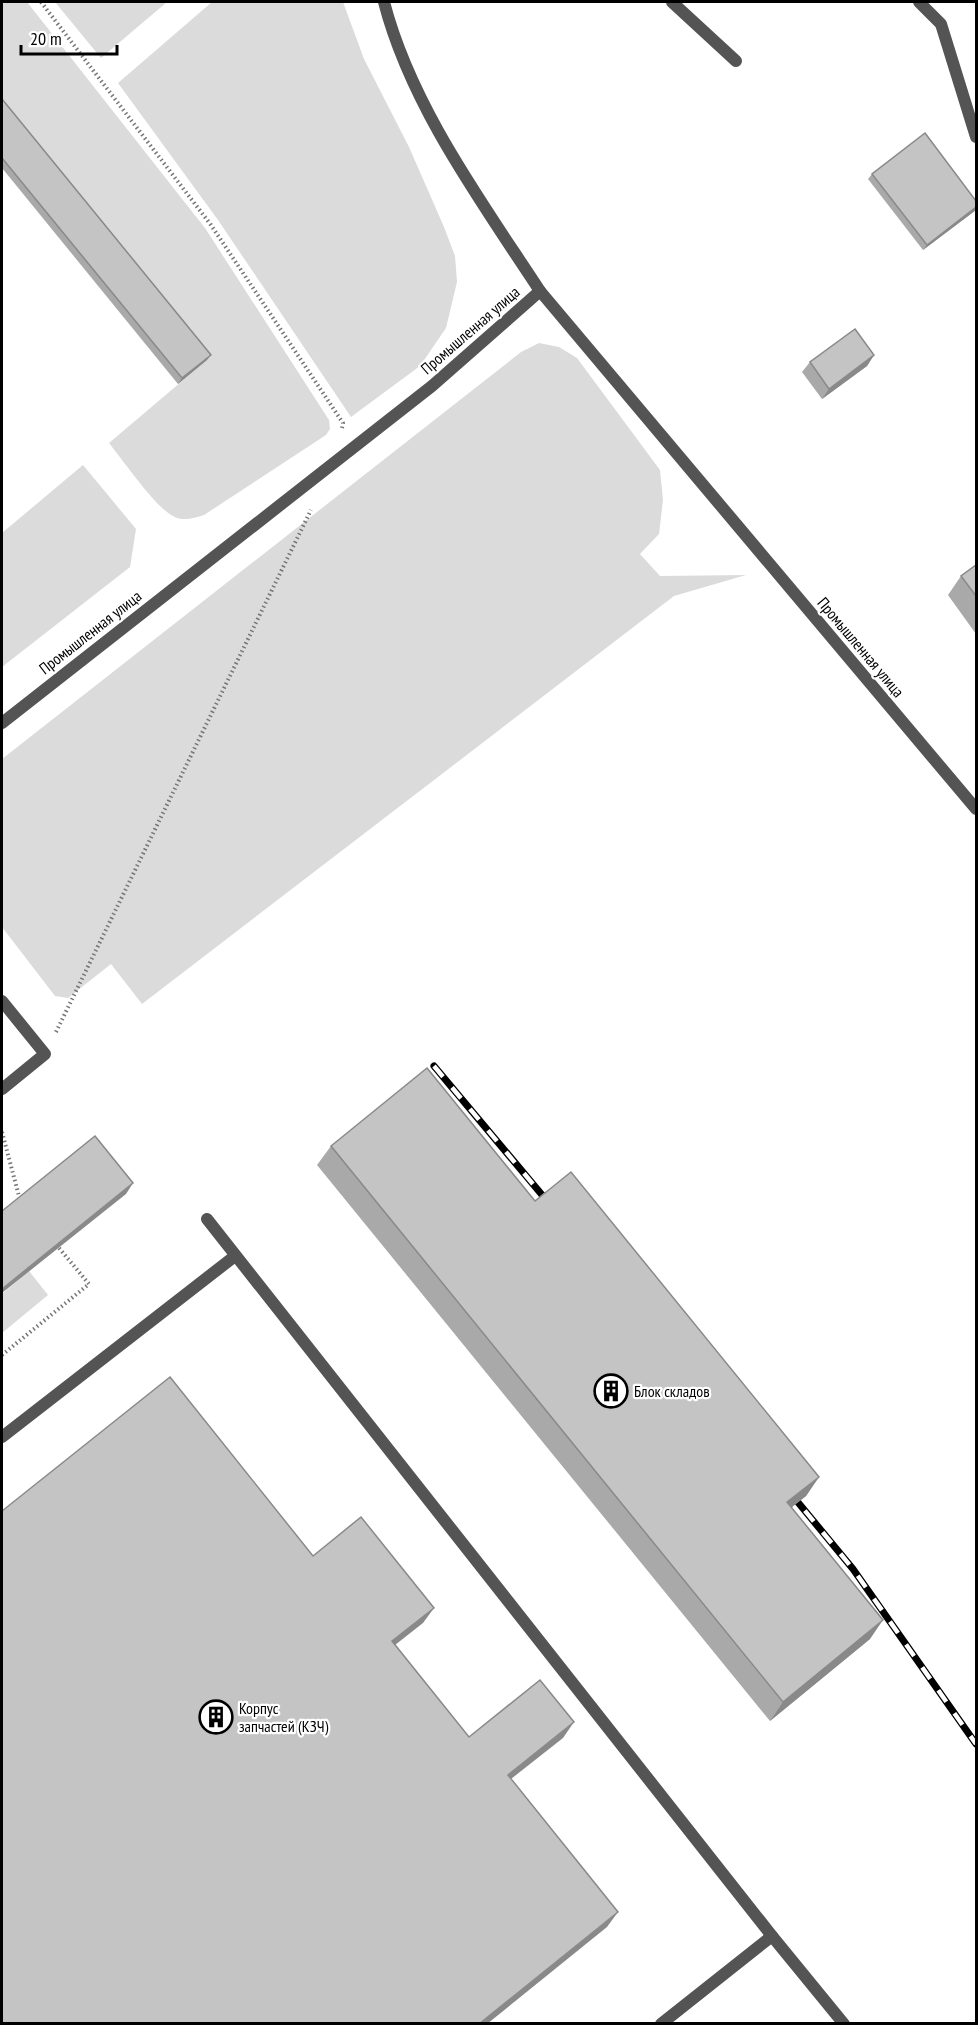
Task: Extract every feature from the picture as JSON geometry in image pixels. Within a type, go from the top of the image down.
[{"type":"street","points":[[384,2],[407,68],[432,119],[484,206],[540,291]]},
{"type":"street","points":[[672,2],[736,61]]},
{"type":"street","points":[[919,2],[941,24],[976,137]]},
{"type":"street","name":"Промышленная улица","points":[[2,723],[432,386],[540,291],[976,809]]},
{"type":"street","points":[[2,1001],[45,1054],[2,1089]]},
{"type":"street","points":[[207,1220],[844,2024]]},
{"type":"street","points":[[2,1437],[235,1256]]},
{"type":"street","points":[[661,2024],[772,1936]]},
{"type":"path","points":[[41,2],[211,225],[343,423],[336,460]]},
{"type":"path","points":[[45,1054],[315,502]]},
{"type":"path","points":[[2,1132],[20,1200]]},
{"type":"path","points":[[2,1355],[89,1284],[59,1248]]},
{"type":"shaded area","points":[[2,2],[27,2],[205,228],[329,420],[330,429],[326,435],[204,515],[181,519],[166,511],[149,494],[109,443],[207,360],[2,109]]},
{"type":"shaded area","points":[[55,2],[167,2],[101,58]]},
{"type":"shaded area","points":[[212,2],[343,2],[364,59],[409,147],[455,256],[457,282],[446,328],[420,366],[351,417],[218,220],[118,83]]},
{"type":"shaded area","points":[[539,343],[559,347],[577,358],[660,470],[663,500],[659,534],[640,554],[660,576],[746,575],[674,596],[142,1004],[111,964],[68,998],[55,996],[2,927],[2,759],[521,352]]},
{"type":"shaded area","points":[[83,465],[136,529],[130,567],[2,667],[2,533]]},
{"type":"shaded area","points":[[29,1271],[48,1295],[2,1333],[2,1294]]},
{"type":"building","points":[[2,99],[211,355],[182,378],[2,158]]},
{"type":"building","points":[[925,133],[976,201],[976,207],[927,245],[872,174]]},
{"type":"building","points":[[855,329],[874,355],[829,389],[810,362]]},
{"type":"building","points":[[976,565],[976,596],[961,576]]},
{"type":"building","name":"Блок складов","points":[[427,1068],[535,1201],[571,1172],[819,1477],[787,1502],[883,1620],[783,1702],[331,1146]]},
{"type":"building","points":[[95,1136],[133,1183],[2,1289],[2,1211]]},
{"type":"building","name":"Корпус запчастей (КЗЧ)","points":[[170,1377],[313,1556],[361,1517],[434,1608],[392,1641],[469,1737],[540,1680],[574,1722],[508,1775],[618,1912],[479,2024],[2,2024],[2,1511]]},
{"type":"railway","points":[[434,1066],[553,1208]]},
{"type":"railway","points":[[787,1489],[853,1569],[976,1744]]},
{"type":"place","name":"Блок складов","points":[[611,1391]]},
{"type":"place","name":"Корпус запчастей (КЗЧ)","points":[[216,1717]]}]
